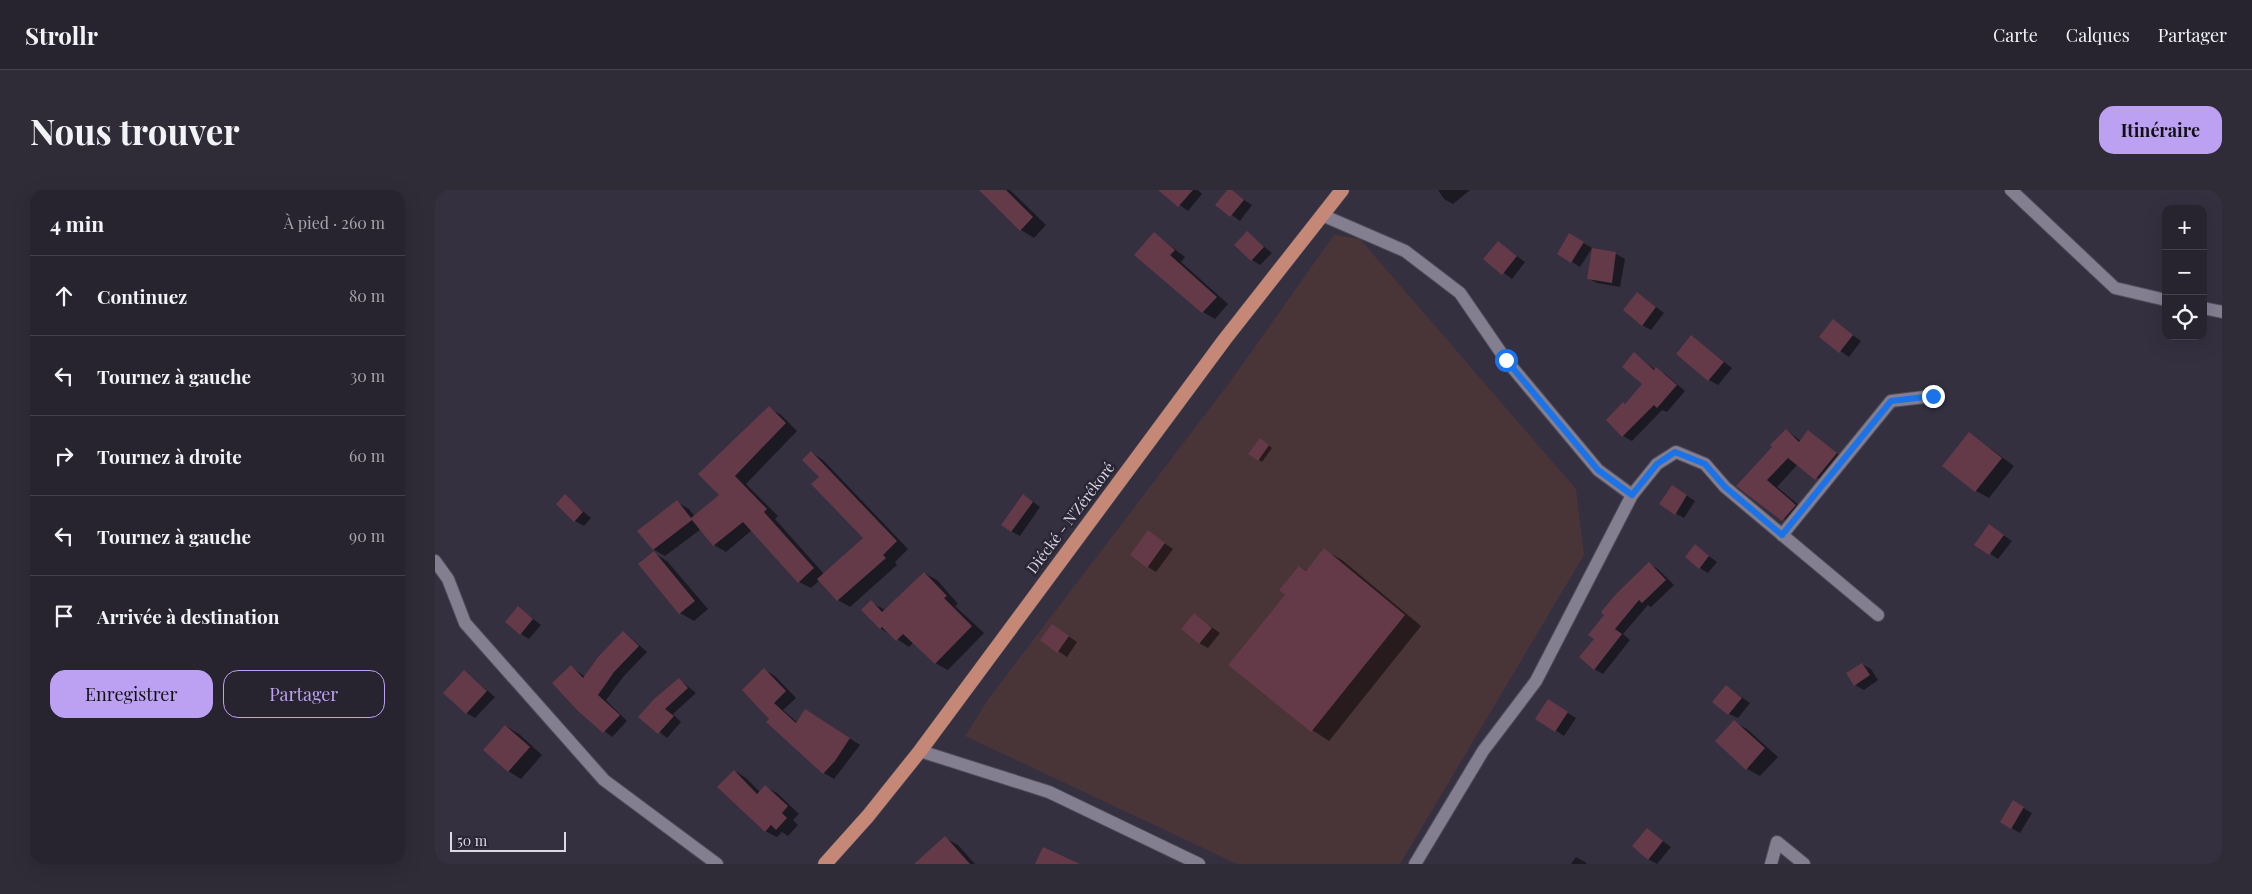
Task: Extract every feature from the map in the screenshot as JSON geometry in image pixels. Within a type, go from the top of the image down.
[{"type":"highway","name":"Diécké - N'Zérékoré","points":[[825,864],[868,816],[920,750],[1225,339],[1341,190]]},
{"type":"street","points":[[2011,190],[2115,288],[2162,299]]},
{"type":"street","points":[[1322,214],[1405,251],[1460,293],[1506,360],[1598,470],[1632,495]]},
{"type":"street","points":[[2207,309],[2222,312]]},
{"type":"street","points":[[1782,535],[1891,401],[1933,396]]},
{"type":"street","points":[[1415,864],[1483,752],[1536,682],[1632,495],[1657,464],[1675,452],[1705,464],[1725,487],[1878,615]]},
{"type":"street","points":[[435,561],[448,580],[465,623],[604,780],[717,864]]},
{"type":"street","points":[[920,750],[1049,792],[1199,864]]},
{"type":"street","points":[[1771,864],[1777,842],[1804,864]]},
{"type":"shaded area","points":[[1334,235],[1360,239],[1576,489],[1584,555],[1400,864],[1237,864],[965,736],[989,698],[1229,383]]},
{"type":"building","points":[[979,190],[1006,190],[1033,217],[1020,231]]},
{"type":"building","points":[[1158,190],[1193,190],[1178,207]]},
{"type":"building","points":[[1227,190],[1232,190],[1244,200],[1230,217],[1215,205]]},
{"type":"building","points":[[1247,231],[1264,247],[1251,261],[1234,245]]},
{"type":"building","points":[[1154,232],[1175,250],[1170,255],[1217,297],[1202,313],[1134,255]]},
{"type":"building","points":[[1569,233],[1584,242],[1571,263],[1557,254]]},
{"type":"building","points":[[1498,241],[1517,256],[1502,275],[1483,259]]},
{"type":"building","points":[[1592,248],[1616,252],[1612,283],[1587,279]]},
{"type":"building","points":[[1637,292],[1656,307],[1642,326],[1623,310]]},
{"type":"building","points":[[1833,319],[1853,335],[1839,353],[1819,337]]},
{"type":"building","points":[[1691,335],[1724,362],[1708,381],[1676,354]]},
{"type":"building","points":[[1634,352],[1654,370],[1656,367],[1677,385],[1657,408],[1654,405],[1622,437],[1606,420],[1623,402],[1625,404],[1642,384],[1622,367]]},
{"type":"building","points":[[769,406],[786,423],[735,476],[767,509],[764,512],[814,568],[798,583],[743,522],[713,546],[692,520],[653,550],[637,531],[677,500],[691,518],[719,495],[698,474]]},
{"type":"building","points":[[1786,429],[1799,442],[1808,430],[1837,453],[1815,480],[1788,458],[1767,480],[1796,505],[1782,521],[1736,486]]},
{"type":"building","points":[[1969,432],[2002,458],[1975,492],[1942,466]]},
{"type":"building","points":[[1260,438],[1269,445],[1258,461],[1248,454]]},
{"type":"building","points":[[811,451],[897,541],[883,555],[886,558],[837,601],[817,579],[863,538],[811,484],[819,477],[802,460]]},
{"type":"building","points":[[1672,485],[1687,495],[1675,515],[1659,504]]},
{"type":"building","points":[[565,494],[583,512],[574,522],[556,504]]},
{"type":"building","points":[[1023,494],[1033,502],[1011,532],[1001,525]]},
{"type":"building","points":[[1989,524],[2004,535],[1989,555],[1974,545]]},
{"type":"building","points":[[1148,530],[1165,543],[1147,568],[1130,555]]},
{"type":"building","points":[[1695,544],[1709,556],[1699,569],[1685,557]]},
{"type":"building","points":[[1324,548],[1405,615],[1311,732],[1228,665],[1285,595],[1279,590],[1299,566],[1306,571]]},
{"type":"building","points":[[654,551],[695,601],[679,614],[638,564]]},
{"type":"building","points":[[1649,562],[1666,580],[1642,603],[1639,600],[1615,629],[1622,634],[1594,670],[1579,657],[1594,639],[1588,635],[1604,615],[1601,612],[1617,593]]},
{"type":"building","points":[[924,572],[947,596],[944,598],[972,626],[935,664],[903,634],[896,641],[882,627],[880,629],[861,610],[871,600],[882,612]]},
{"type":"building","points":[[518,606],[533,619],[520,635],[505,622]]},
{"type":"building","points":[[1194,613],[1212,628],[1199,644],[1181,629]]},
{"type":"building","points":[[1052,624],[1069,636],[1057,653],[1040,640]]},
{"type":"building","points":[[623,631],[639,646],[614,672],[598,695],[620,715],[603,733],[578,711],[552,683],[571,665],[583,678],[599,656]]},
{"type":"building","points":[[1862,663],[1870,675],[1854,686],[1846,673]]},
{"type":"building","points":[[764,668],[786,691],[774,703],[796,723],[805,709],[850,738],[835,761],[823,774],[766,722],[769,719],[742,690]]},
{"type":"building","points":[[464,670],[487,691],[466,714],[443,693]]},
{"type":"building","points":[[679,678],[688,688],[665,709],[674,716],[658,734],[638,717],[654,699]]},
{"type":"building","points":[[1726,685],[1742,698],[1728,715],[1712,702]]},
{"type":"building","points":[[1548,699],[1568,712],[1555,732],[1535,719]]},
{"type":"building","points":[[1734,720],[1765,748],[1746,770],[1715,741]]},
{"type":"building","points":[[505,725],[530,747],[508,772],[483,750]]},
{"type":"building","points":[[734,770],[757,794],[765,785],[788,806],[782,813],[787,818],[776,830],[771,825],[765,832],[717,787]]},
{"type":"building","points":[[2013,800],[2024,807],[2011,829],[2000,822]]},
{"type":"building","points":[[1647,828],[1663,841],[1648,860],[1632,846]]},
{"type":"building","points":[[945,836],[970,864],[914,864]]},
{"type":"building","points":[[1043,847],[1080,864],[1035,864]]},
{"type":"route","points":[[1506,360],[1598,470],[1632,495],[1657,464],[1675,452],[1705,464],[1725,487],[1782,535],[1891,401],[1933,396]]}]
